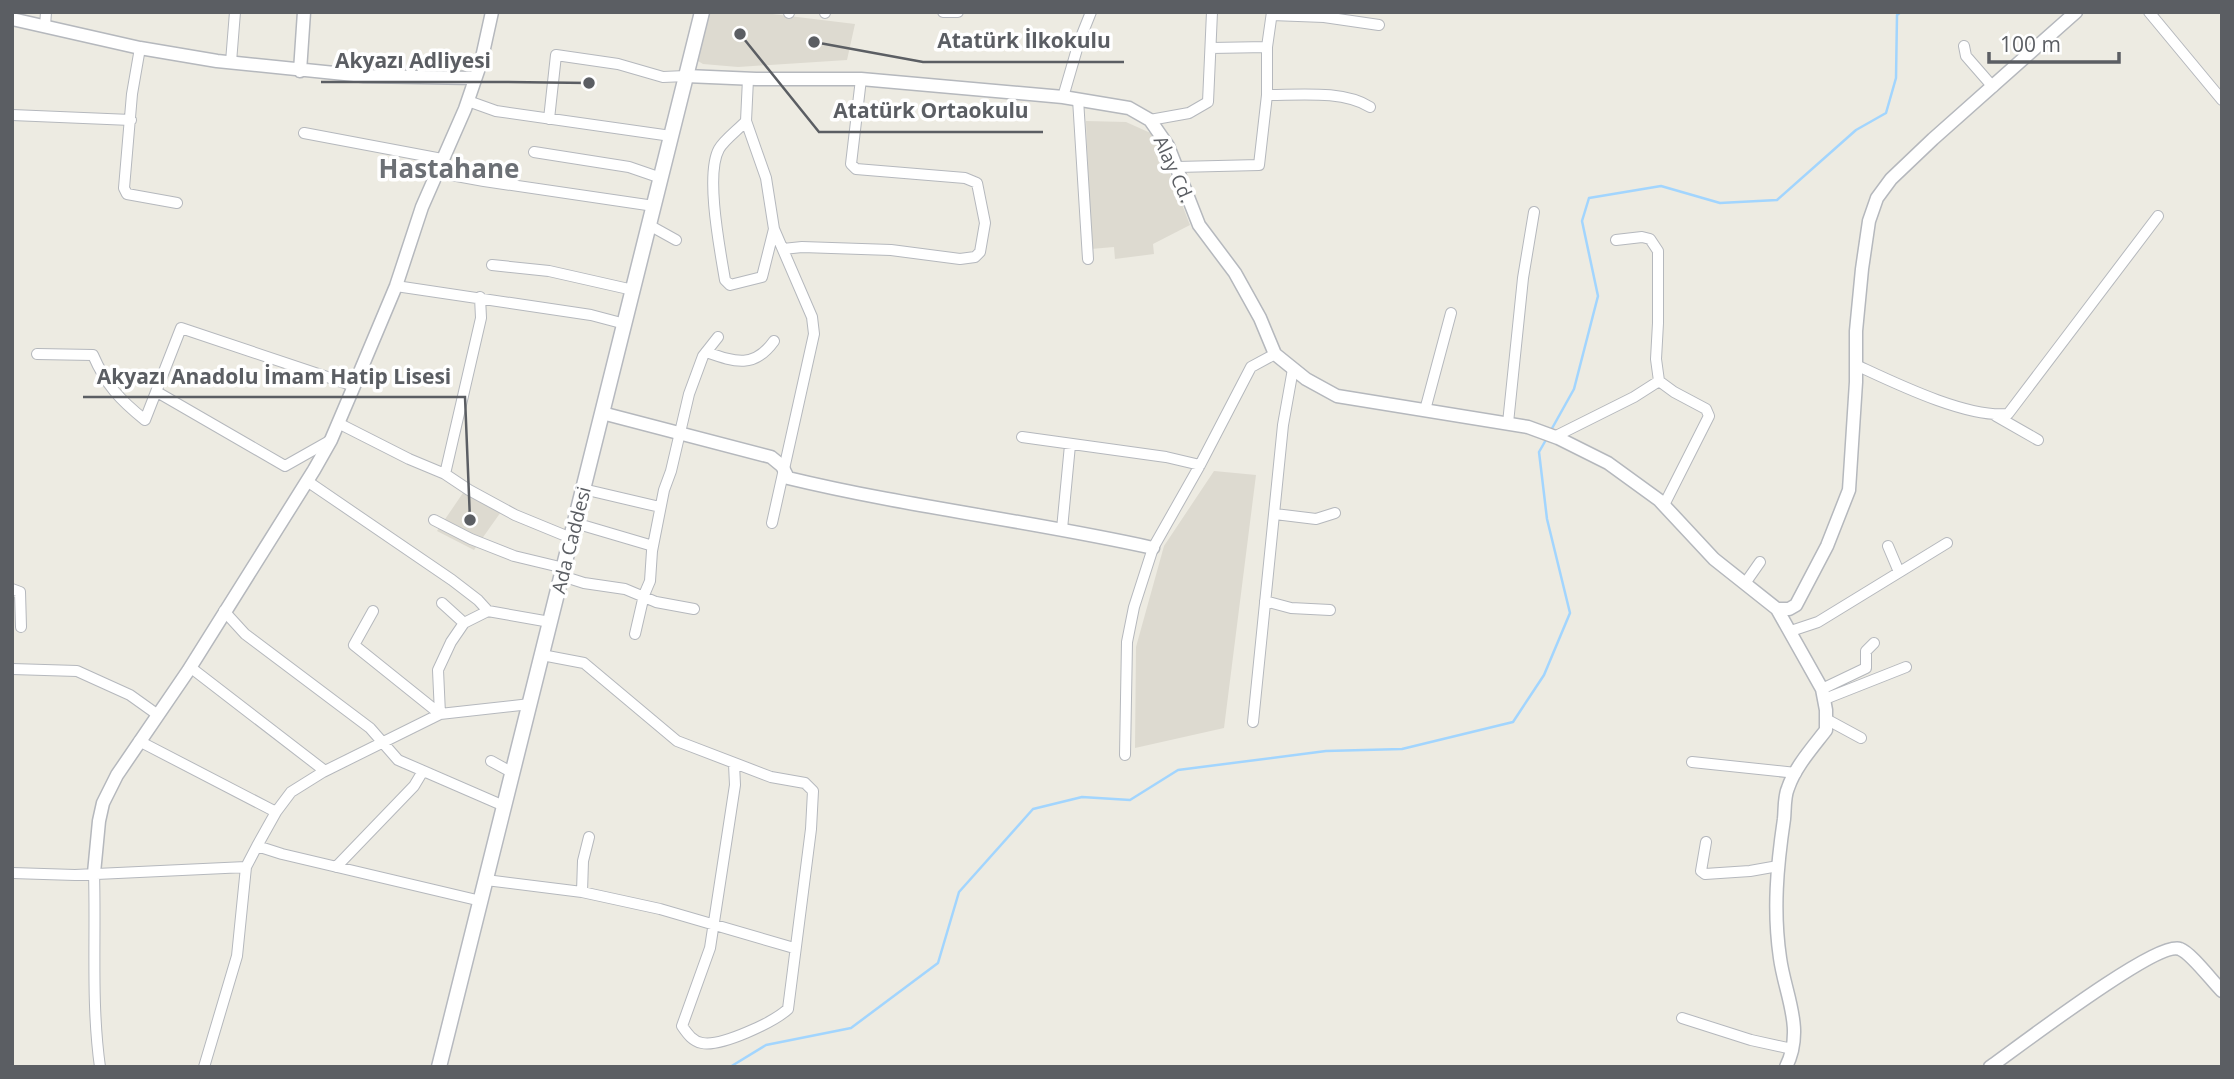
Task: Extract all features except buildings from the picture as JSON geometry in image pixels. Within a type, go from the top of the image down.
[{"type":"main road","name":"Ada Caddesi","points":[[441,1067],[702,12]]},
{"type":"street","points":[[45,26],[47,12]]},
{"type":"street","points":[[231,62],[235,12]]},
{"type":"street","points":[[300,71],[304,12]]},
{"type":"street","points":[[100,1067],[95,1012],[94,873],[103,803],[139,741],[190,667],[331,440],[396,285],[422,207],[468,101],[481,62],[492,12]]},
{"type":"street","points":[[943,12],[958,12]]},
{"type":"street","points":[[1063,97],[1091,12]]},
{"type":"street","points":[[1150,120],[1189,113],[1208,102],[1212,12]]},
{"type":"street","points":[[1777,609],[1788,609],[1796,605],[1827,546],[1849,490],[1856,331],[1869,221],[1877,198],[1891,179],[2076,12]]},
{"type":"street","points":[[2149,12],[2222,100]]},
{"type":"street","points":[[1177,167],[1259,165],[1267,95],[1267,47],[1272,14],[1379,25]]},
{"type":"street","points":[[12,19],[140,48],[300,71],[364,76],[475,78]]},
{"type":"street","points":[[1964,46],[1966,56],[1993,87]]},
{"type":"street","points":[[1211,48],[1267,47]]},
{"type":"street","points":[[140,48],[132,94],[124,188],[127,194],[177,203]]},
{"type":"street","points":[[549,119],[556,55],[618,64],[663,77],[686,76]]},
{"type":"street","name":"Alay Cd.","points":[[686,76],[861,79],[1063,97],[1129,108],[1150,120],[1168,146],[1199,225],[1235,273],[1260,318],[1275,354],[1306,379],[1336,396],[1528,427],[1556,437],[1608,463],[1664,505],[1714,559],[1777,609],[1823,694]]},
{"type":"street","points":[[748,79],[746,121],[766,177],[774,229],[812,317],[814,334],[772,523]]},
{"type":"street","points":[[783,249],[802,247],[891,250],[960,259],[975,257],[980,252],[985,223],[977,183],[965,178],[856,169],[851,164],[861,79]]},
{"type":"street","points":[[1267,95],[1341,96],[1358,99],[1370,107]]},
{"type":"street","points":[[1078,99],[1088,259]]},
{"type":"street","points":[[468,101],[496,111],[671,136]]},
{"type":"street","points":[[12,115],[131,120]]},
{"type":"street","points":[[746,121],[721,146],[715,169],[717,230],[725,280],[730,285],[762,277],[774,229]]},
{"type":"street","points":[[304,133],[440,163],[451,175],[654,206]]},
{"type":"street","points":[[534,152],[629,167],[661,178]]},
{"type":"street","points":[[1508,424],[1523,278],[1534,212]]},
{"type":"street","points":[[1996,415],[2008,414],[2017,405],[2043,365],[2088,312],[2158,216]]},
{"type":"street","points":[[649,225],[676,240]]},
{"type":"street","points":[[1616,240],[1642,237],[1650,239],[1658,251],[1656,359],[1659,380],[1674,392],[1706,409],[1709,416],[1664,505]]},
{"type":"street","points":[[492,265],[550,271],[633,290]]},
{"type":"street","points":[[396,285],[591,316],[625,324]]},
{"type":"street","points":[[446,474],[481,318],[480,298]]},
{"type":"street","points":[[1425,410],[1451,313]]},
{"type":"street","points":[[37,354],[93,355],[102,377],[121,401],[145,420],[181,328],[354,386]]},
{"type":"street","points":[[635,634],[650,581],[660,507],[689,394],[706,352],[718,337]]},
{"type":"street","points":[[706,352],[745,362],[758,358],[775,341]]},
{"type":"street","points":[[1125,755],[1127,642],[1134,607],[1153,548],[1251,367],[1275,354]]},
{"type":"street","points":[[1856,365],[1900,386],[1954,405],[1996,415],[2038,440]]},
{"type":"street","points":[[1253,722],[1283,425],[1293,369]]},
{"type":"street","points":[[1556,437],[1634,397],[1659,380]]},
{"type":"street","points":[[157,393],[285,466],[331,440]]},
{"type":"street","points":[[602,413],[771,457],[788,478],[833,489],[1062,529],[1153,548]]},
{"type":"street","points":[[338,424],[446,474],[515,515],[571,538]]},
{"type":"street","points":[[1022,437],[1166,457],[1200,465]]},
{"type":"street","points":[[1062,529],[1069,445]]},
{"type":"street","points":[[307,481],[442,573],[478,600],[488,611]]},
{"type":"street","points":[[583,488],[660,507]]},
{"type":"street","points":[[1275,514],[1316,519],[1335,513]]},
{"type":"street","points":[[434,520],[471,539],[563,572],[583,583],[625,589],[656,602],[694,609]]},
{"type":"street","points":[[575,523],[653,546]]},
{"type":"street","points":[[1791,631],[1818,622],[1947,543]]},
{"type":"street","points":[[1888,546],[1899,572]]},
{"type":"street","points":[[1746,582],[1760,562]]},
{"type":"street","points":[[12,589],[20,592],[21,627]]},
{"type":"street","points":[[1265,601],[1291,608],[1330,610]]},
{"type":"street","points":[[442,603],[464,622]]},
{"type":"street","points":[[224,611],[245,634],[370,727],[398,760],[504,806]]},
{"type":"street","points":[[373,611],[354,645],[440,713]]},
{"type":"street","points":[[440,713],[438,670],[464,622],[488,611],[550,622]]},
{"type":"street","points":[[1823,694],[1866,668],[1866,651],[1874,643]]},
{"type":"street","points":[[542,654],[584,663],[677,741],[771,777],[805,783],[813,791],[811,829],[788,1009],[778,1018],[719,1042],[702,1043],[689,1037],[682,1026],[710,948],[735,785],[734,764]]},
{"type":"street","points":[[190,667],[325,771]]},
{"type":"street","points":[[1823,694],[1906,667]]},
{"type":"street","points":[[12,670],[77,671],[130,695],[158,715]]},
{"type":"street","points":[[1786,1067],[1794,1034],[1792,1004],[1780,961],[1775,922],[1778,866],[1788,788],[1826,730],[1823,694]]},
{"type":"street","points":[[204,1067],[237,956],[246,867],[276,812],[291,792],[325,771],[440,713],[530,704]]},
{"type":"street","points":[[1826,719],[1861,738]]},
{"type":"street","points":[[139,741],[276,812]]},
{"type":"street","points":[[491,761],[513,773]]},
{"type":"street","points":[[1692,762],[1796,773]]},
{"type":"street","points":[[336,867],[414,786],[423,771]]},
{"type":"street","points":[[582,892],[583,861],[589,837]]},
{"type":"street","points":[[1706,842],[1701,871],[1705,874],[1778,866]]},
{"type":"street","points":[[257,846],[481,901]]},
{"type":"street","points":[[12,873],[75,875],[246,867]]},
{"type":"street","points":[[486,880],[582,892],[635,906],[660,909],[794,948]]},
{"type":"street","points":[[1990,1067],[2150,956],[2171,947],[2182,950],[2222,991]]},
{"type":"street","points":[[1682,1018],[1718,1031],[1792,1049]]},
{"type":"shaded area","points":[[708,12],[755,12],[855,24],[847,60],[738,67],[703,64],[698,61],[696,53]]},
{"type":"shaded area","points":[[1086,121],[1126,122],[1155,135],[1190,225],[1153,244],[1154,254],[1115,259],[1114,247],[1091,249]]},
{"type":"shaded area","points":[[1214,471],[1256,475],[1224,728],[1135,748],[1136,647],[1164,546]]},
{"type":"shaded area","points":[[465,490],[503,509],[474,550],[437,531]]},
{"type":"waterway","points":[[1550,432],[1574,389],[1598,296],[1582,221],[1589,198],[1661,186],[1720,203],[1777,200],[1856,130],[1886,113],[1896,78],[1897,15],[1901,12]]},
{"type":"waterway","points":[[730,1067],[766,1045],[851,1028],[938,963],[959,892],[1033,809],[1082,797],[1130,800],[1178,770],[1326,751],[1402,749],[1513,722],[1544,675],[1570,613],[1547,519],[1539,452],[1547,438]]},
{"type":"place","name":"Atatürk Ortaokulu","points":[[740,34]]},
{"type":"place","name":"Atatürk İlkokulu","points":[[814,42]]},
{"type":"place","name":"Akyazı Adliyesi","points":[[589,83]]},
{"type":"place","name":"Akyazı Anadolu İmam Hatip Lisesi","points":[[470,520]]},
{"type":"district","name":"Hastahane","points":[[449,168]]}]
